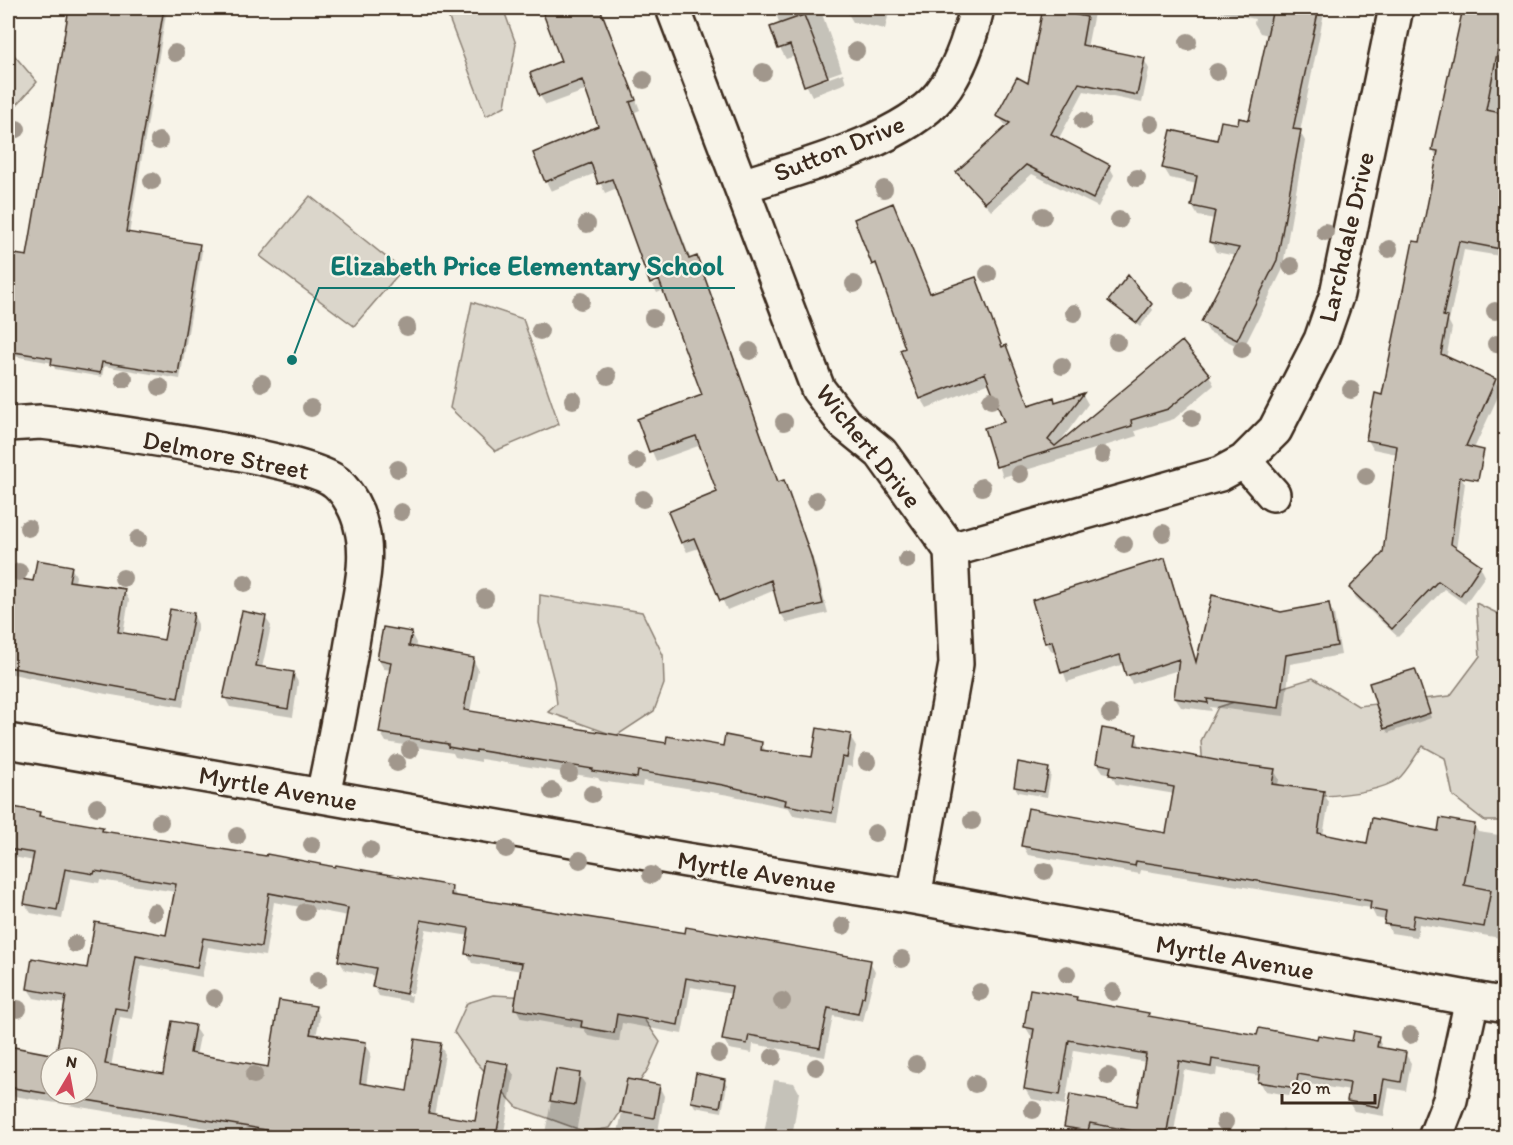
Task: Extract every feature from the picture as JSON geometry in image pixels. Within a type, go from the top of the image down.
[{"type":"street","name":"Wichert Drive","points":[[673,8],[818,389],[844,423],[881,453],[951,549]]},
{"type":"street","name":"Sutton Drive","points":[[742,186],[814,163],[894,130],[915,117],[939,97],[954,75],[965,52],[977,8]]},
{"type":"street","name":"Larchdale Drive","points":[[951,549],[1220,474],[1244,461],[1275,430],[1321,340],[1337,294],[1396,8]]},
{"type":"street","name":"Delmore Street","points":[[8,424],[41,422],[67,425],[222,451],[314,470],[336,482],[350,499],[362,526],[363,576],[344,695],[323,795]]},
{"type":"street","points":[[1244,461],[1273,494]]},
{"type":"street","points":[[914,897],[956,664],[951,549]]},
{"type":"street","name":"Myrtle Avenue","points":[[8,741],[682,860],[914,897],[1506,1005]]},
{"type":"street","points":[[1435,1137],[1450,1100],[1472,999]]},
{"type":"shaded area","points":[[445,8],[503,8],[516,44],[505,106],[486,116]]},
{"type":"shaded area","points":[[8,48],[37,82],[8,115]]},
{"type":"shaded area","points":[[310,196],[402,270],[354,326],[260,256]]},
{"type":"shaded area","points":[[472,302],[523,319],[559,424],[495,451],[450,408]]},
{"type":"shaded area","points":[[540,595],[642,612],[663,655],[664,684],[654,711],[616,736],[548,712],[557,704],[554,681],[539,623]]},
{"type":"shaded area","points":[[1476,603],[1505,617],[1505,821],[1485,821],[1453,796],[1445,758],[1423,746],[1398,779],[1381,787],[1359,792],[1305,797],[1205,795],[1201,741],[1218,707],[1313,678],[1358,706],[1450,696],[1480,656]]},
{"type":"shaded area","points":[[493,995],[632,1002],[660,1042],[648,1069],[610,1128],[586,1132],[517,1107],[470,1055],[454,1032],[467,1003]]},
{"type":"building","points":[[69,8],[164,8],[126,232],[200,244],[178,374],[102,362],[100,373],[51,365],[52,358],[8,351],[8,253],[27,256]]},
{"type":"building","points":[[541,8],[600,8],[636,100],[630,102],[689,259],[697,256],[778,482],[784,480],[811,556],[823,604],[780,614],[771,580],[720,601],[694,538],[681,543],[668,512],[717,492],[696,436],[649,452],[637,419],[702,395],[659,280],[650,284],[612,179],[598,184],[591,163],[545,182],[533,153],[598,126],[582,80],[539,96],[530,73],[561,61]]},
{"type":"building","points":[[1043,8],[1087,17],[1082,45],[1145,58],[1137,95],[1079,83],[1051,134],[1110,165],[1093,199],[1026,165],[985,203],[956,172],[1010,123],[996,116],[1017,77],[1028,83]]},
{"type":"building","points":[[1273,8],[1319,8],[1293,129],[1301,130],[1277,260],[1237,340],[1201,322],[1239,248],[1209,242],[1215,211],[1191,206],[1197,176],[1162,168],[1171,130],[1217,140],[1221,121],[1238,124],[1239,118],[1249,120]]},
{"type":"building","points":[[1463,8],[1506,8],[1486,110],[1506,114],[1506,250],[1459,241],[1443,316],[1448,317],[1441,354],[1496,379],[1466,446],[1484,450],[1478,480],[1460,477],[1451,544],[1481,565],[1460,596],[1438,581],[1392,629],[1349,588],[1383,553],[1397,446],[1366,440],[1375,393],[1382,395],[1413,241],[1420,242],[1438,151],[1432,150]]},
{"type":"building","points":[[804,15],[828,77],[804,86],[790,45],[778,49],[770,27]]},
{"type":"building","points":[[893,203],[930,293],[976,277],[1002,347],[1006,345],[1029,405],[1054,397],[1055,402],[1084,393],[1048,440],[1055,446],[1182,341],[1210,375],[1168,409],[1131,420],[1132,426],[996,467],[984,428],[1004,422],[985,373],[920,399],[900,350],[905,348],[876,263],[872,265],[854,219]]},
{"type":"building","points":[[1128,275],[1152,304],[1137,323],[1108,301]]},
{"type":"building","points":[[1165,558],[1196,662],[1212,595],[1281,612],[1329,603],[1337,646],[1286,655],[1279,708],[1207,699],[1208,703],[1174,698],[1179,659],[1126,676],[1120,655],[1061,673],[1052,641],[1045,643],[1032,600]]},
{"type":"building","points":[[37,560],[72,566],[69,581],[125,589],[118,632],[164,640],[170,609],[194,613],[178,698],[8,667],[8,577],[33,581]]},
{"type":"building","points":[[242,611],[266,616],[256,666],[294,672],[288,709],[223,698]]},
{"type":"building","points":[[383,627],[412,632],[409,646],[474,658],[464,710],[666,743],[667,736],[723,746],[725,735],[762,742],[761,750],[812,757],[817,728],[851,734],[847,758],[842,757],[832,813],[785,805],[786,800],[723,785],[638,771],[637,778],[476,750],[476,752],[448,747],[448,744],[379,733],[391,662],[377,659]]},
{"type":"building","points":[[1415,669],[1430,713],[1384,729],[1369,683]]},
{"type":"building","points":[[1102,728],[1137,734],[1135,745],[1275,769],[1272,784],[1324,791],[1318,833],[1367,843],[1372,818],[1438,831],[1440,818],[1475,824],[1464,885],[1491,890],[1484,927],[1414,915],[1412,928],[1384,924],[1386,912],[1370,909],[1371,901],[1207,872],[1136,861],[1135,866],[1021,846],[1028,808],[1166,833],[1174,787],[1109,775],[1111,766],[1096,763]]},
{"type":"building","points":[[1018,762],[1049,768],[1044,792],[1014,787]]},
{"type":"building","points":[[8,806],[40,812],[39,816],[103,827],[102,831],[266,856],[267,854],[452,886],[451,895],[685,933],[686,927],[871,960],[864,997],[862,997],[858,1014],[828,1008],[820,1048],[749,1035],[747,1044],[722,1040],[732,986],[686,978],[678,1025],[617,1014],[614,1033],[581,1027],[582,1021],[514,1009],[522,963],[465,954],[469,928],[421,920],[406,994],[372,987],[376,968],[338,961],[348,908],[269,893],[261,947],[203,938],[197,968],[136,956],[127,1010],[115,1008],[105,1064],[163,1074],[172,1021],[195,1025],[190,1053],[268,1067],[279,1000],[316,1006],[310,1034],[366,1042],[360,1083],[407,1091],[415,1039],[441,1043],[428,1113],[475,1121],[486,1060],[509,1064],[496,1137],[290,1137],[291,1134],[99,1102],[99,1046],[58,1046],[66,996],[27,989],[32,958],[87,968],[95,922],[166,935],[176,884],[95,871],[94,874],[65,869],[57,910],[24,904],[34,853],[8,849]]},
{"type":"building","points":[[1030,989],[1149,1013],[1148,1016],[1257,1035],[1259,1028],[1317,1039],[1318,1035],[1352,1041],[1354,1031],[1379,1036],[1377,1047],[1406,1052],[1401,1082],[1384,1079],[1379,1107],[1347,1101],[1350,1083],[1298,1074],[1296,1088],[1258,1082],[1260,1067],[1212,1059],[1211,1067],[1179,1061],[1166,1137],[1090,1123],[1088,1131],[1064,1127],[1070,1094],[1137,1106],[1146,1054],[1069,1040],[1060,1095],[1024,1089],[1034,1029],[1024,1027]]},
{"type":"building","points":[[8,1046],[39,1052],[39,1092],[8,1087]]},
{"type":"building","points":[[556,1069],[580,1073],[575,1105],[550,1101]]},
{"type":"building","points":[[696,1073],[725,1079],[720,1107],[691,1102]]},
{"type":"building","points":[[627,1079],[660,1085],[654,1118],[620,1112]]},
{"type":"place","name":"Elizabeth Price Elementary School","points":[[292,360]]}]
